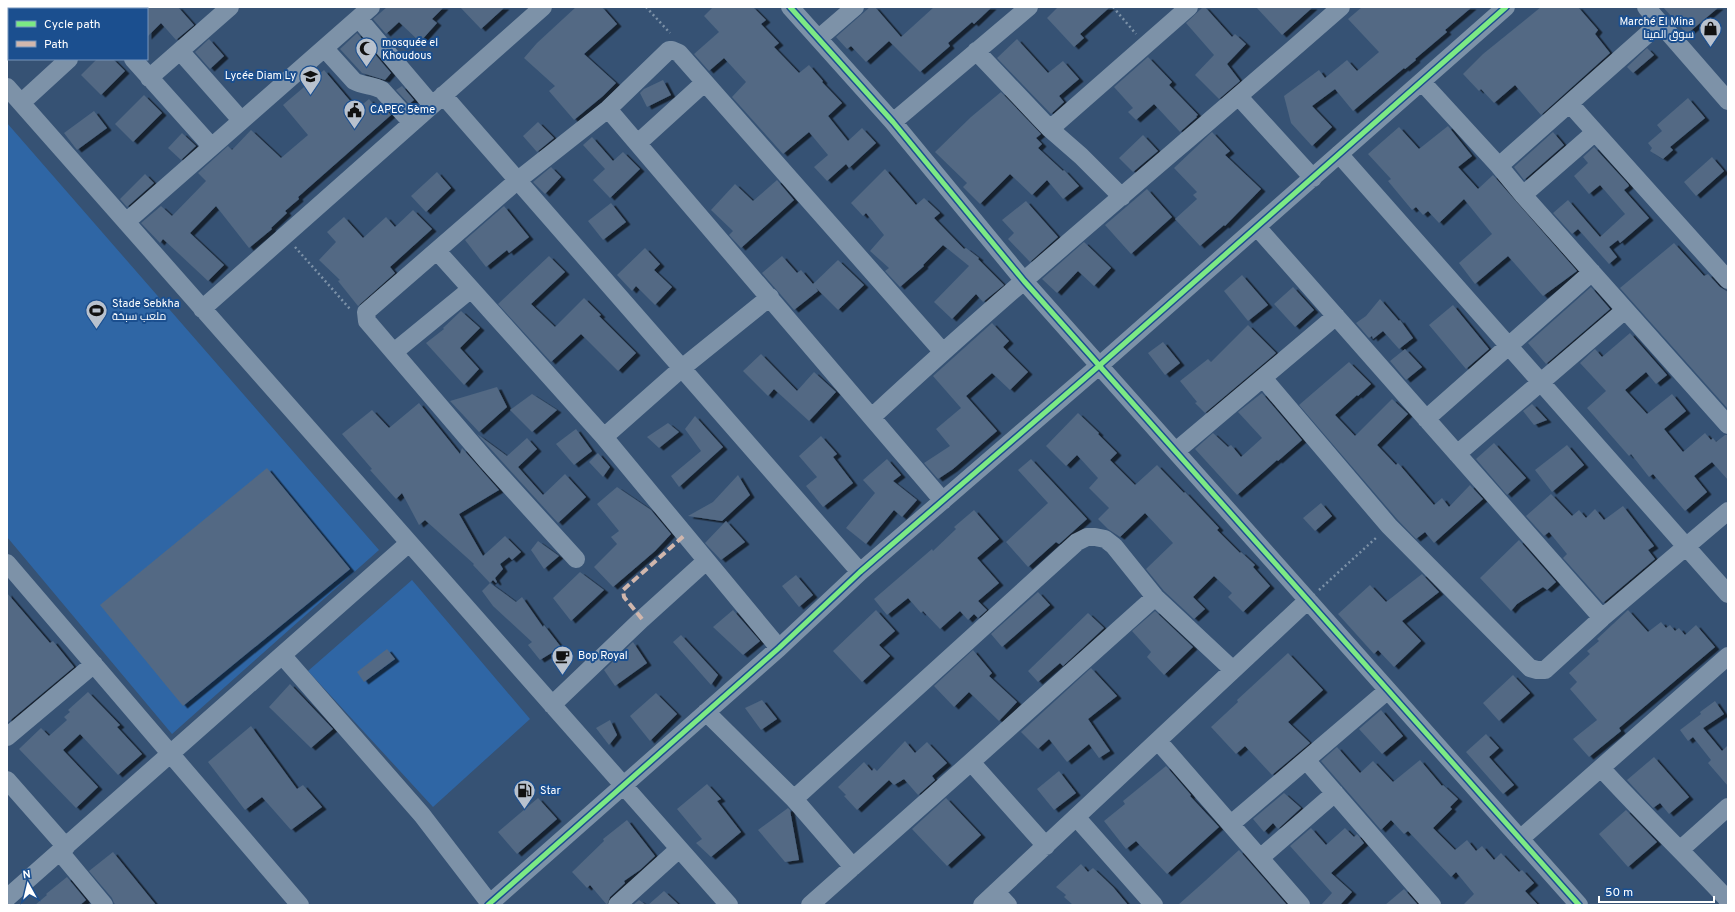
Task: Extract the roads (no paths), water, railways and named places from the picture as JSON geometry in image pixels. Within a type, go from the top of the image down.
[{"type":"street","points":[[149,78],[230,7]]},
{"type":"street","points":[[202,309],[543,7]]},
{"type":"street","points":[[790,7],[893,122],[1024,281],[1579,905]]},
{"type":"street","points":[[819,38],[856,7]]},
{"type":"street","points":[[893,122],[1029,7]]},
{"type":"street","points":[[1050,129],[1189,7]]},
{"type":"street","points":[[872,417],[942,351],[1239,97],[1341,7]]},
{"type":"street","points":[[1646,7],[1728,101]]},
{"type":"street","points":[[282,656],[422,815],[490,904],[779,648],[860,572],[1100,365],[1422,82],[1496,10]]},
{"type":"street","points":[[126,222],[211,146],[365,13],[438,100],[518,180],[860,572]]},
{"type":"street","points":[[1499,166],[1660,24]]},
{"type":"street","points":[[325,49],[354,81],[360,84],[375,86],[382,90],[412,124]]},
{"type":"street","points":[[576,559],[486,460],[367,321],[366,315],[368,309],[437,252],[518,180],[608,109],[665,52],[672,50],[679,54],[942,351]]},
{"type":"street","points":[[180,51],[241,120]]},
{"type":"street","points":[[976,51],[1050,129],[1081,156],[1122,197]]},
{"type":"street","points":[[21,103],[68,60]]},
{"type":"street","points":[[134,60],[211,146]]},
{"type":"street","points":[[1422,82],[1499,166],[1523,195],[1728,425]]},
{"type":"street","points":[[638,144],[704,83]]},
{"type":"street","points":[[7,87],[729,905]]},
{"type":"street","points":[[1239,97],[1312,178]]},
{"type":"street","points":[[1570,104],[1594,133],[1728,280]]},
{"type":"street","points":[[608,109],[943,500]]},
{"type":"street","points":[[1523,195],[1594,133]]},
{"type":"street","points":[[1339,154],[1728,594]]},
{"type":"street","points":[[1257,227],[1602,618]]},
{"type":"street","points":[[437,252],[604,437],[779,648]]},
{"type":"street","points":[[1426,419],[1592,272]]},
{"type":"street","points":[[394,352],[471,290]]},
{"type":"street","points":[[604,437],[682,368],[770,297]]},
{"type":"street","points":[[1457,454],[1625,310]]},
{"type":"street","points":[[1176,451],[1336,316]]},
{"type":"street","points":[[1263,378],[1390,526],[1530,668],[1545,670],[1602,618],[1728,511]]},
{"type":"street","points":[[794,799],[1077,542],[1087,538],[1105,539],[1114,546],[1154,597],[1233,670]]},
{"type":"street","points":[[7,898],[409,543]]},
{"type":"street","points":[[552,705],[642,618],[706,561]]},
{"type":"street","points":[[7,563],[300,905]]},
{"type":"street","points":[[810,905],[1154,597]]},
{"type":"street","points":[[982,905],[1002,898],[1046,846],[1308,600]]},
{"type":"street","points":[[1520,839],[1728,656]]},
{"type":"street","points":[[7,737],[94,664]]},
{"type":"street","points":[[1231,824],[1388,690]]},
{"type":"street","points":[[706,712],[794,799],[853,867]]},
{"type":"street","points":[[1158,741],[1301,905]]},
{"type":"street","points":[[1306,760],[1432,905]]},
{"type":"street","points":[[971,762],[1046,846]]},
{"type":"street","points":[[1601,768],[1646,817],[1681,850],[1728,900]]},
{"type":"street","points":[[7,780],[63,850],[104,905]]},
{"type":"street","points":[[1260,858],[1335,793]]},
{"type":"street","points":[[1681,850],[1728,807]]},
{"type":"street","points":[[1077,818],[1154,905]]},
{"type":"street","points":[[617,905],[679,849]]},
{"type":"place","name":"Marché El Mina سوق المينا","points":[[1710,48]]},
{"type":"place","name":"mosquée el Khoudous","points":[[367,68]]},
{"type":"place","name":"Lycée Diam Ly","points":[[311,96]]},
{"type":"place","name":"CAPEC 5ème","points":[[354,130]]},
{"type":"place","name":"Stade Sebkha ملعب سبخة","points":[[97,330]]},
{"type":"place","name":"Bop Royal","points":[[562,676]]},
{"type":"place","name":"Star","points":[[524,810]]}]
